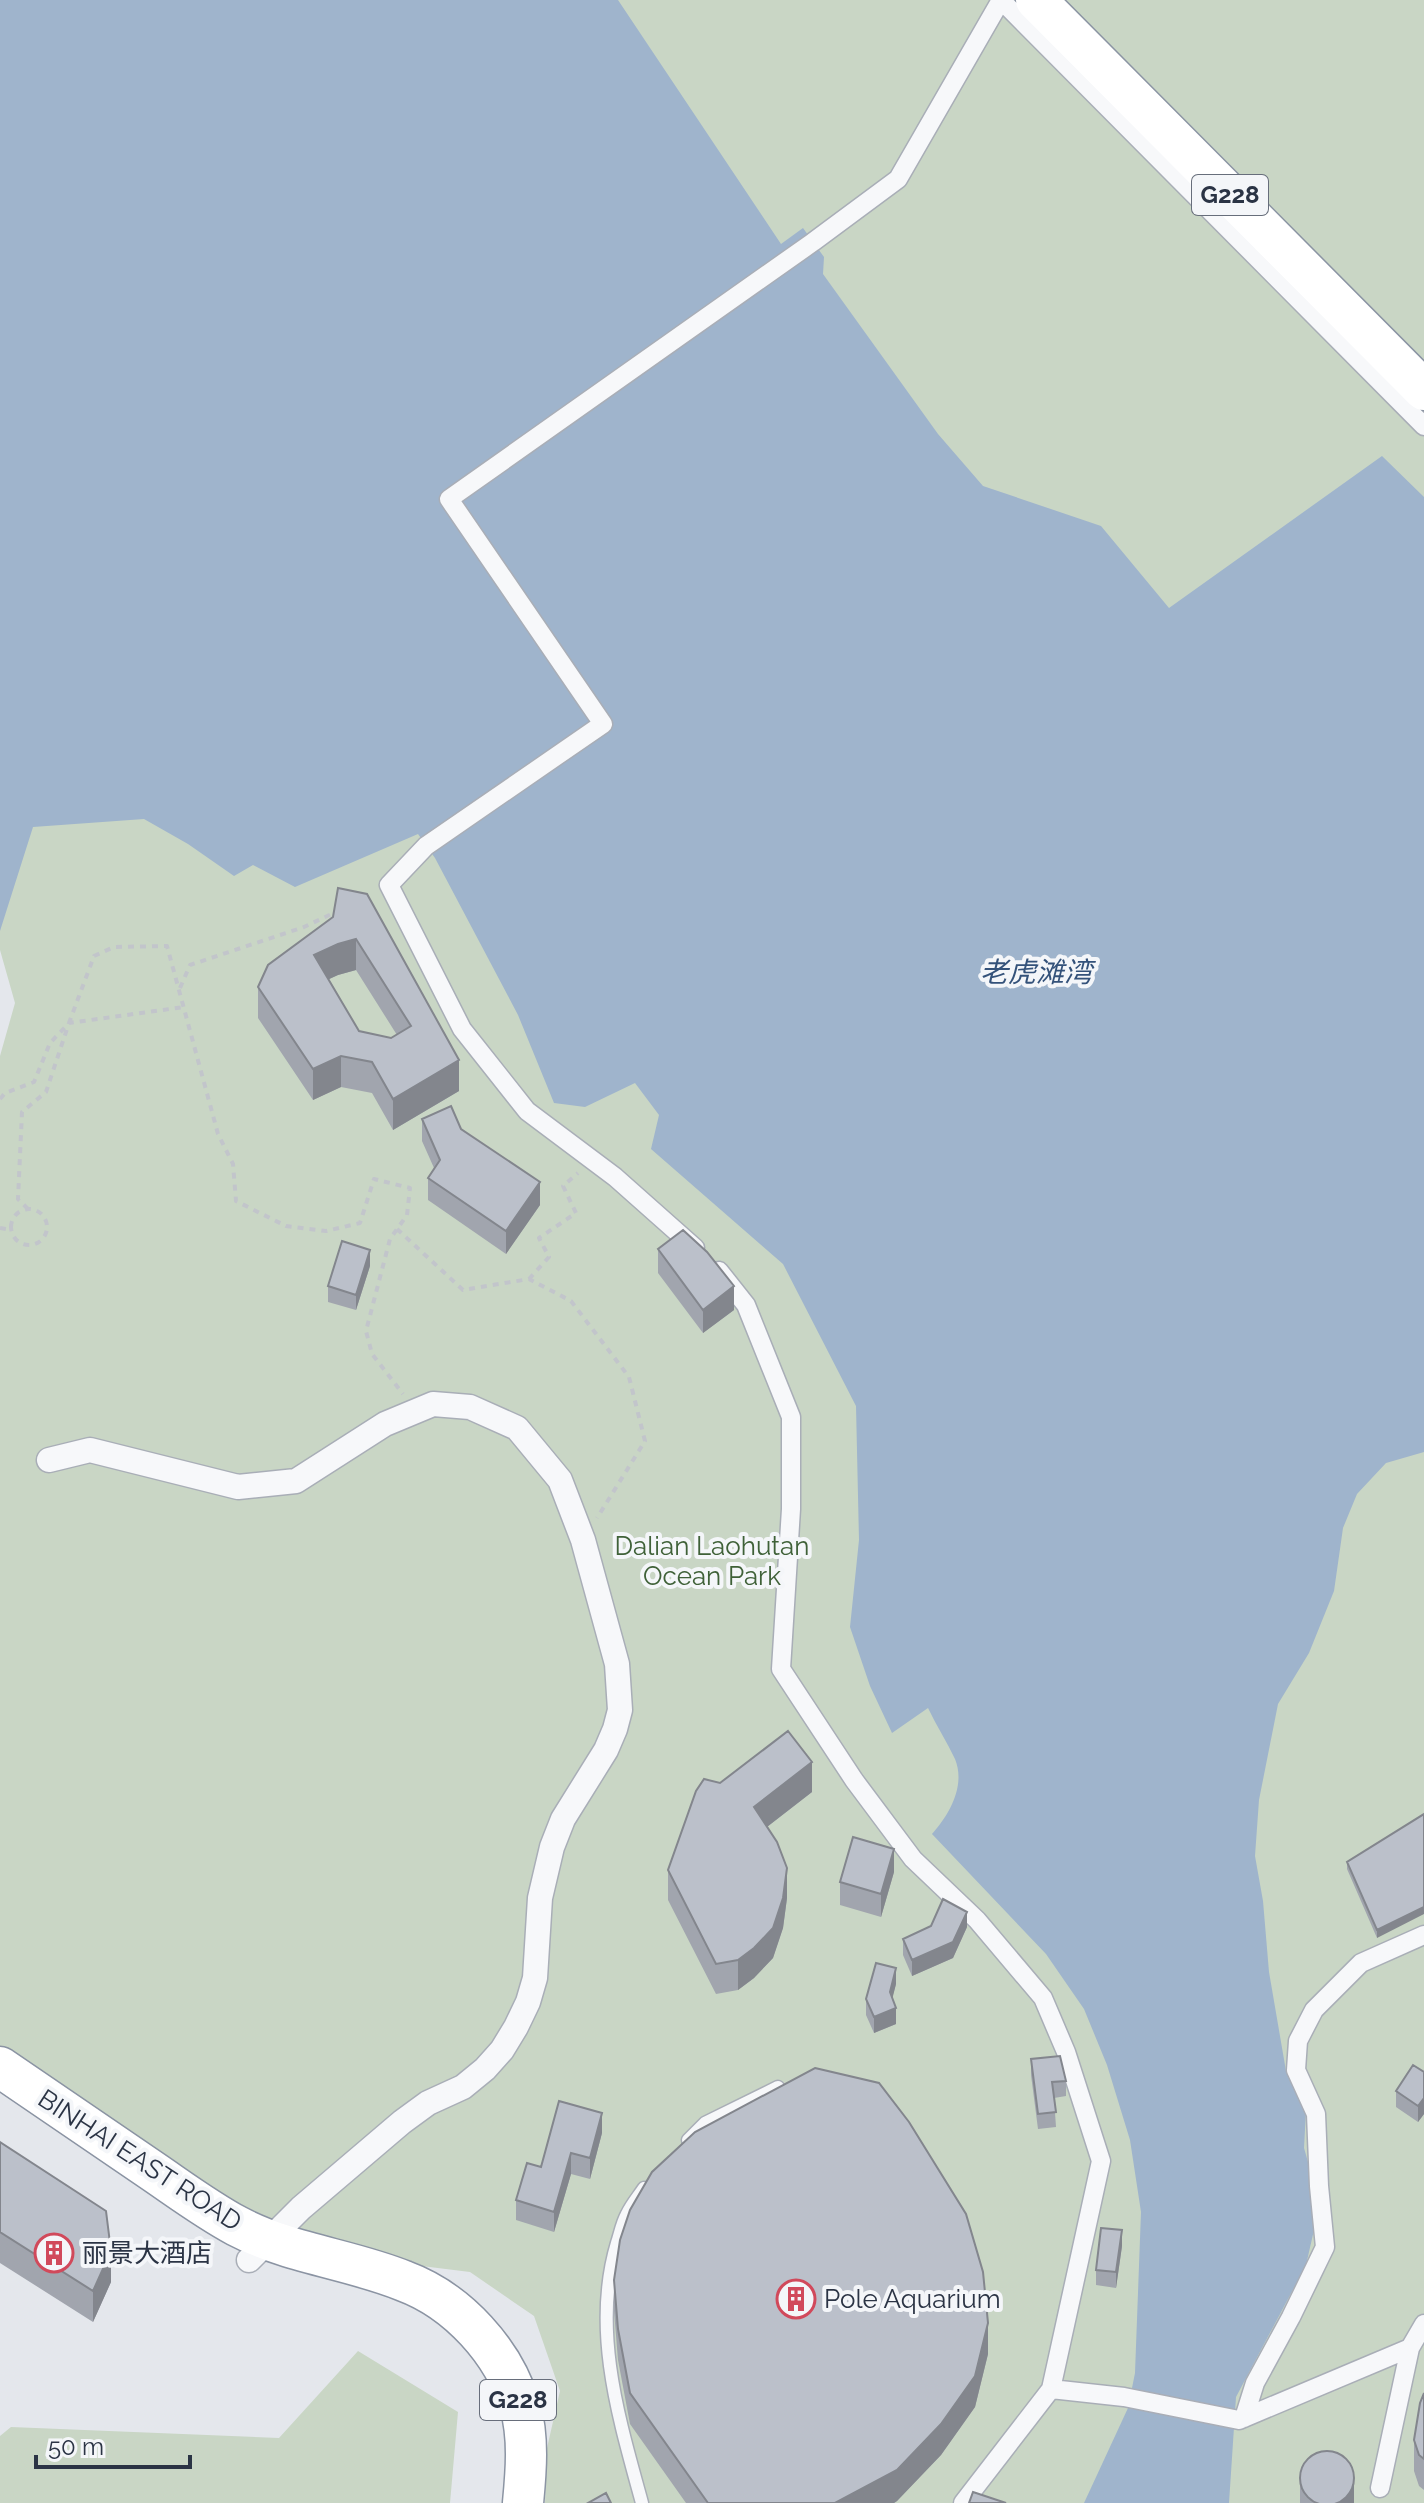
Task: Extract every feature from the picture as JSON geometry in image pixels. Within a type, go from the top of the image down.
[{"type":"highway","name":"G228","points":[[1036,0],[1424,390]]},
{"type":"highway","name":"BINHAI EAST ROAD","points":[[0,2067],[223,2219],[259,2250],[306,2278],[460,2316],[489,2345],[510,2379],[521,2408],[525,2446],[523,2503]]},
{"type":"highway","name":"BINHAI EAST ROAD","points":[[0,2099],[213,2241],[259,2250]]},
{"type":"street","points":[[963,2503],[1051,2389],[1101,2161],[1066,2052],[1043,1998],[977,1920],[913,1859],[854,1780],[781,1669],[791,1509],[791,1417],[746,1305],[716,1267],[615,1177],[527,1111],[462,1029],[389,885],[426,846],[603,724],[449,499],[898,179],[1001,0],[1424,426]]},
{"type":"street","points":[[49,1460],[90,1450],[238,1487],[296,1481],[385,1424],[433,1404],[470,1407],[517,1428],[560,1480],[583,1540],[617,1664],[620,1710],[615,1729],[606,1750],[563,1819],[552,1847],[542,1885],[535,1978],[528,2002],[502,2050],[463,2087],[428,2103],[402,2122],[301,2208],[259,2250]]},
{"type":"street","points":[[1242,2419],[1255,2383],[1325,2247],[1316,2114],[1296,2070],[1298,2041],[1314,2010],[1361,1963],[1424,1935]]},
{"type":"street","points":[[1380,2488],[1410,2348],[1424,2324]]},
{"type":"street","points":[[1051,2389],[1124,2397],[1242,2419],[1410,2348]]},
{"type":"lane","points":[[675,2153],[705,2123],[778,2087]]},
{"type":"lane","points":[[642,2503],[620,2423],[609,2361],[605,2311],[612,2260],[625,2216],[654,2172]]},
{"type":"path","points":[[179,990],[190,965],[304,927],[347,906]]},
{"type":"path","points":[[28,1209],[13,1218],[11,1230],[22,1244],[34,1244],[43,1238],[47,1227],[39,1212],[28,1209],[18,1199],[22,1112],[46,1092],[94,956],[114,947],[167,946],[218,1134],[233,1164],[236,1201],[286,1226],[326,1231],[360,1223],[374,1179],[410,1188],[407,1215],[390,1239],[366,1331],[372,1354],[405,1396],[409,1414]]},
{"type":"path","points":[[0,1099],[5,1093],[34,1082],[50,1043],[69,1023],[184,1007]]},
{"type":"path","points":[[529,1279],[549,1257],[539,1238],[576,1213],[563,1186]]},
{"type":"path","points":[[0,1228],[11,1230]]},
{"type":"path","points":[[397,1229],[463,1290],[529,1279],[571,1301],[629,1377],[645,1441],[583,1540]]},
{"type":"green space","name":"Dalian Laohutan Ocean Park","points":[[0,0],[1424,0],[1424,2503],[545,2503],[547,2448],[560,2391],[534,2316],[470,2272],[349,2257],[219,2207],[0,2055],[0,1056],[15,1003],[0,950]]},
{"type":"green space","points":[[358,2351],[458,2412],[450,2503],[0,2503],[0,2436],[11,2427],[279,2438]]},
{"type":"water","name":"老虎滩湾","points":[[0,0],[618,0],[781,244],[803,228],[824,257],[823,274],[938,434],[983,486],[1101,526],[1169,608],[1382,456],[1424,497],[1424,1452],[1386,1463],[1357,1494],[1343,1528],[1334,1591],[1309,1653],[1278,1704],[1259,1800],[1255,1856],[1263,1901],[1269,1972],[1286,2071],[1306,2111],[1304,2148],[1315,2186],[1317,2217],[1306,2265],[1236,2397],[1229,2503],[1084,2503],[1128,2408],[1135,2373],[1141,2212],[1130,2140],[1107,2065],[1084,2009],[1046,1954],[932,1834],[954,1800],[958,1769],[928,1708],[892,1733],[870,1686],[850,1627],[859,1540],[856,1406],[783,1264],[651,1149],[659,1115],[635,1083],[585,1107],[554,1103],[518,1015],[435,858],[418,834],[295,887],[253,865],[234,876],[188,844],[144,819],[33,827],[0,931]]},
{"type":"building","points":[[338,888],[367,894],[459,1060],[393,1099],[372,1062],[341,1056],[313,1069],[258,987],[268,965],[333,917]],"holes":[[[356,939],[411,1026],[391,1038],[359,1031],[314,955]]]},
{"type":"building","points":[[451,1106],[461,1129],[540,1182],[506,1231],[428,1178],[440,1160],[422,1119]]},
{"type":"building","points":[[683,1230],[707,1252],[734,1286],[703,1310],[658,1249]]},
{"type":"building","points":[[342,1241],[370,1250],[356,1295],[328,1286]]},
{"type":"building","points":[[788,1731],[812,1762],[754,1807],[777,1842],[787,1868],[783,1898],[773,1928],[754,1948],[738,1960],[716,1964],[668,1870],[696,1791],[704,1779],[720,1783]]},
{"type":"building","points":[[1424,1814],[1424,1907],[1377,1930],[1347,1862]]},
{"type":"building","points":[[853,1837],[894,1849],[881,1894],[840,1882]]},
{"type":"building","points":[[943,1899],[967,1912],[953,1942],[912,1960],[903,1939],[931,1926]]},
{"type":"building","points":[[876,1963],[896,1968],[890,1992],[896,2008],[874,2017],[866,1999]]},
{"type":"building","points":[[1060,2056],[1066,2081],[1052,2082],[1056,2112],[1038,2114],[1031,2059]]},
{"type":"building","points":[[1413,2065],[1424,2072],[1424,2098],[1418,2106],[1396,2091]]},
{"type":"building","name":"Pole Aquarium","points":[[815,2068],[879,2083],[909,2122],[966,2214],[983,2272],[988,2323],[975,2376],[941,2424],[897,2470],[835,2503],[708,2503],[630,2393],[618,2329],[614,2280],[620,2240],[630,2210],[652,2172],[695,2132]]},
{"type":"building","points":[[559,2101],[602,2113],[590,2158],[571,2153],[554,2212],[516,2200],[527,2163],[541,2167]]},
{"type":"building","name":"丽景大酒店","points":[[0,2142],[106,2211],[111,2251],[93,2291],[0,2232]]},
{"type":"building","points":[[1101,2228],[1122,2230],[1116,2272],[1096,2270]]},
{"type":"building","points":[[1424,2393],[1424,2459],[1419,2455],[1414,2440]]},
{"type":"building","points":[[1327,2451],[1346,2459],[1354,2478],[1346,2497],[1327,2505],[1308,2497],[1300,2478],[1308,2459]]},
{"type":"building","points":[[973,2492],[1006,2503],[969,2503]]},
{"type":"building","points":[[606,2493],[611,2503],[588,2503]]},
{"type":"place","name":"丽景大酒店","points":[[54,2253]]},
{"type":"place","name":"Pole Aquarium","points":[[796,2299]]}]
